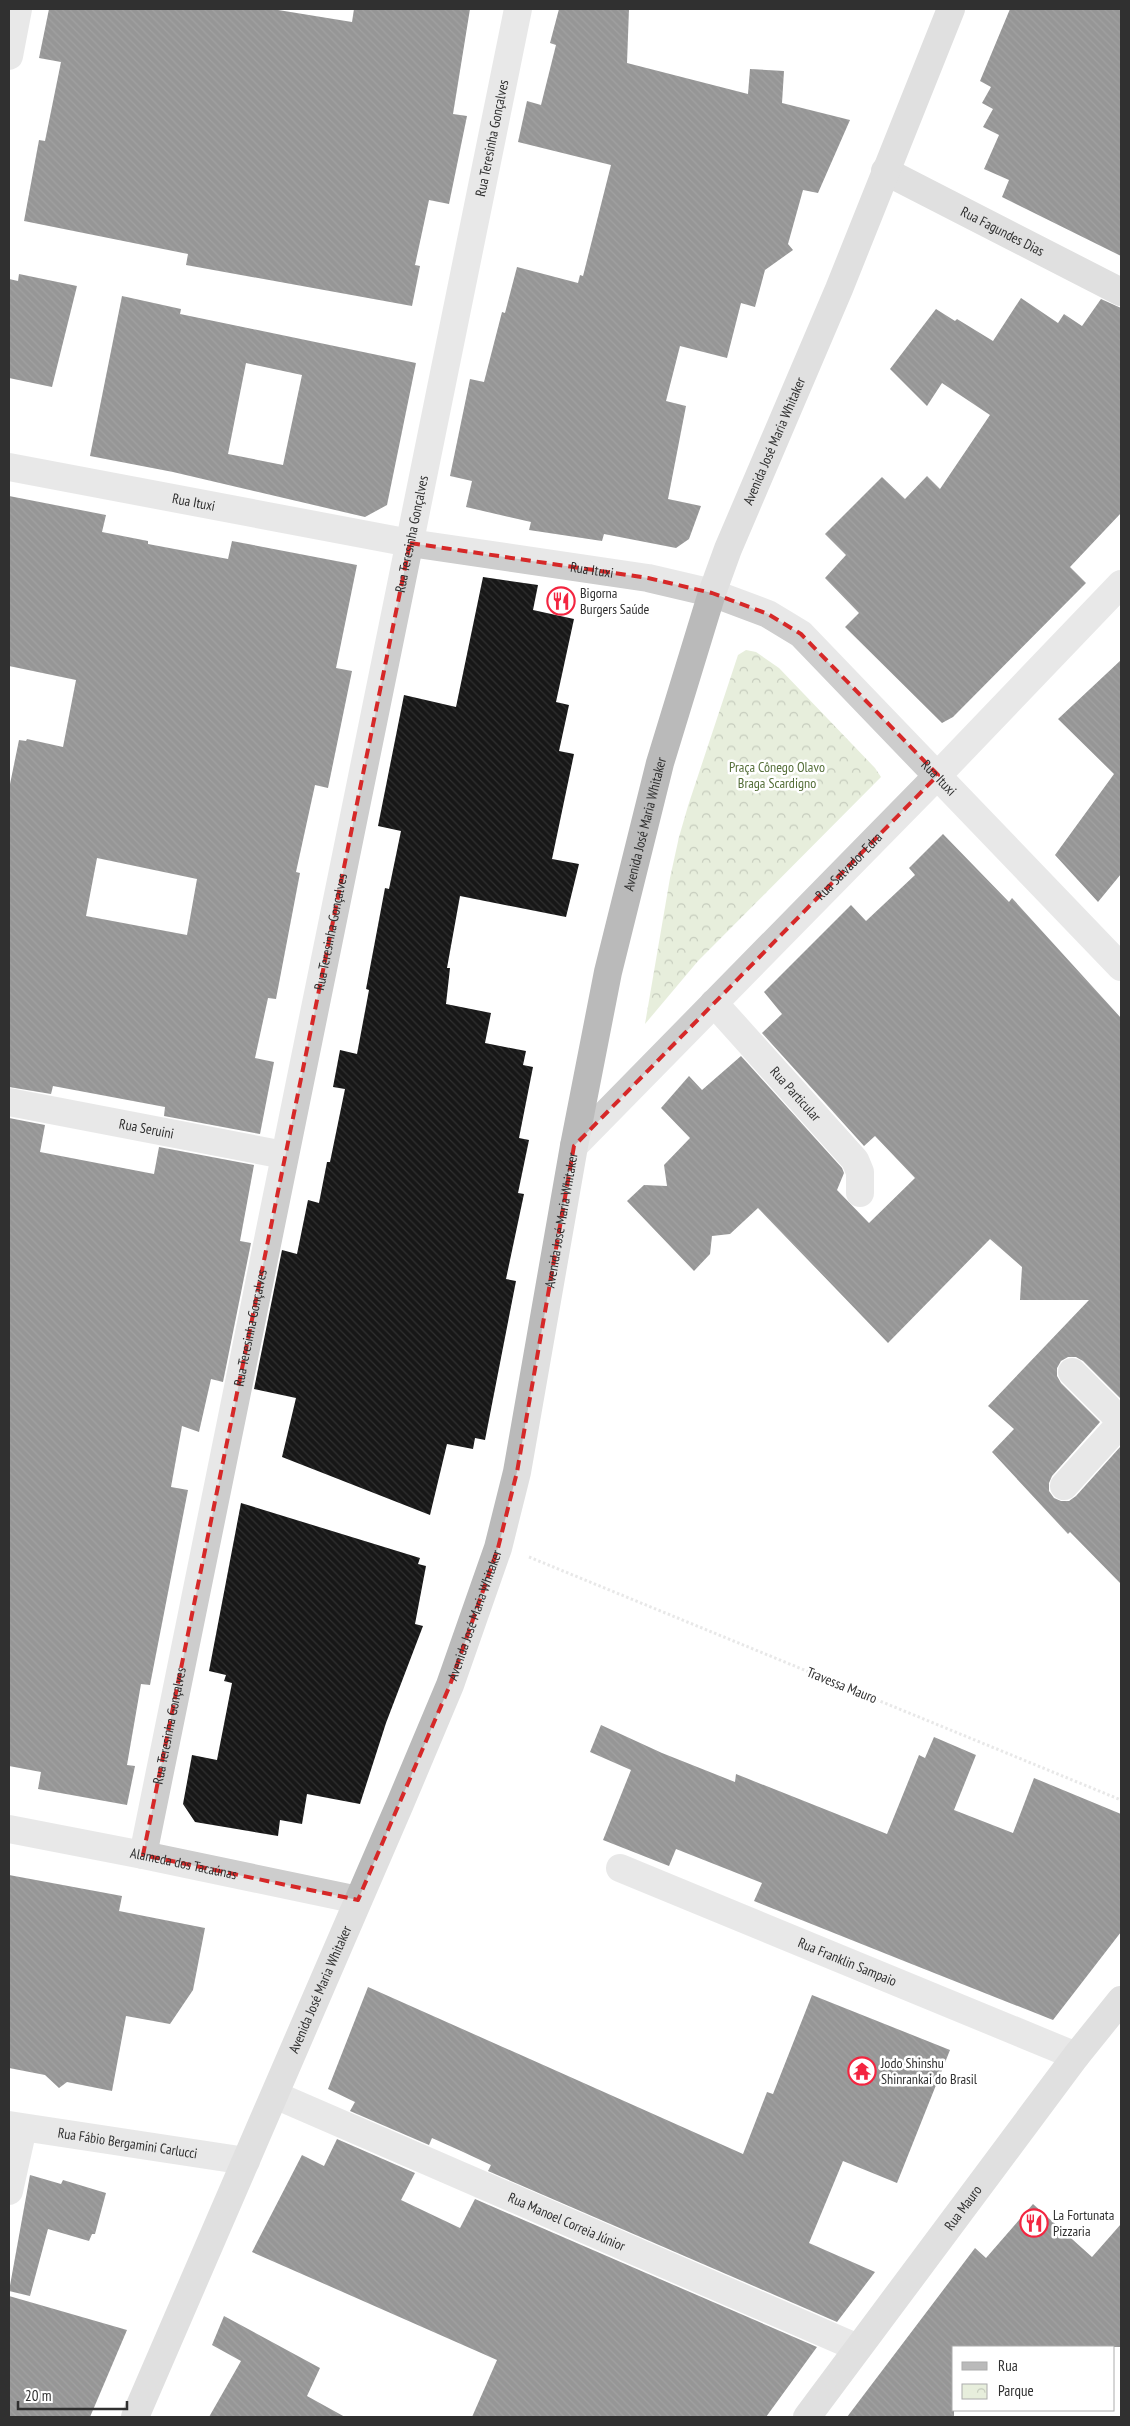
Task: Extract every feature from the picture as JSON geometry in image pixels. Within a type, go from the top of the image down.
[{"type":"street","points":[[9,56],[18,9]]},
{"type":"street","name":"Rua Teresinha Gonçalves","points":[[143,1855],[518,9]]},
{"type":"street","name":"Avenida José Maria Whitaker","points":[[135,2417],[450,1685],[498,1548],[517,1472],[574,1146],[608,972],[660,763],[712,593],[756,480],[839,289],[951,9]]},
{"type":"street","name":"Rua Fagundes Dias","points":[[885,172],[1121,292]]},
{"type":"street","name":"Rua Ituxi","points":[[9,467],[410,543],[648,578],[712,593],[768,614],[793,627],[938,775],[1121,967]]},
{"type":"street","name":"Rua Salvador Edra","points":[[574,1146],[938,775],[1121,584]]},
{"type":"street","name":"Rua Particular","points":[[714,1003],[855,1160],[860,1172],[860,1194]]},
{"type":"street","name":"Rua Seruini","points":[[9,1102],[284,1155]]},
{"type":"street","points":[[1064,1486],[1121,1422],[1072,1372]]},
{"type":"street","name":"Alameda dos Tacaúnas","points":[[9,1829],[358,1900]]},
{"type":"street","name":"Rua Franklin Sampaio","points":[[620,1868],[1076,2056]]},
{"type":"street","name":"Rua Mauro","points":[[807,2417],[1076,2056],[1121,2000]]},
{"type":"street","name":"Rua Manoel Correia Júnior","points":[[275,2094],[858,2348]]},
{"type":"street","points":[[9,2191],[16,2126]]},
{"type":"street","name":"Rua Fábio Bergamini Carlucci","points":[[16,2126],[246,2161]]},
{"type":"path","name":"Travessa Mauro","points":[[564,1570],[1121,1800]]},
{"type":"highlighted area","points":[[410,543],[648,578],[712,593],[768,614],[801,634],[938,775],[574,1146],[517,1472],[498,1548],[450,1685],[358,1900],[143,1855]]},
{"type":"green space","name":"Praça Cônego Olavo Braga Scardigno","points":[[746,650],[756,652],[779,668],[875,768],[881,777],[698,961],[645,1024],[670,878],[679,837],[738,655]]},
{"type":"building","points":[[49,9],[272,9],[352,22],[354,9],[470,9],[453,114],[467,116],[449,204],[429,200],[415,265],[420,266],[412,306],[186,265],[188,254],[24,221],[39,140],[45,141],[61,62],[39,58]]},
{"type":"building","points":[[559,9],[629,9],[627,63],[748,94],[750,69],[784,71],[782,103],[850,120],[818,193],[803,190],[788,244],[793,250],[765,270],[755,307],[741,303],[727,358],[680,346],[666,401],[686,406],[668,499],[701,506],[689,539],[676,548],[604,534],[602,541],[529,530],[531,522],[466,507],[472,481],[450,476],[470,379],[484,382],[502,312],[505,313],[517,267],[578,283],[580,275],[583,276],[611,165],[518,142],[527,101],[541,105],[556,45],[550,43]]},
{"type":"building","points":[[1010,9],[1121,9],[1121,256],[1002,197],[1009,180],[984,169],[999,135],[983,127],[993,109],[982,103],[991,87],[980,81]]},
{"type":"building","points":[[19,274],[77,286],[52,387],[9,378],[9,279],[18,281]]},
{"type":"building","points":[[122,296],[181,309],[180,314],[416,363],[387,505],[365,517],[173,472],[90,456]],"holes":[[[246,363],[302,375],[283,465],[228,454]]]},
{"type":"building","points":[[1021,298],[1058,323],[1064,314],[1082,326],[1101,299],[1121,308],[1121,513],[1070,567],[1086,583],[953,717],[942,723],[845,627],[859,613],[825,578],[846,555],[825,534],[882,477],[905,499],[927,476],[940,489],[990,415],[942,383],[927,406],[890,369],[936,309],[955,321],[957,319],[993,341]]},
{"type":"building","points":[[9,496],[106,515],[102,532],[148,541],[148,544],[228,559],[232,541],[357,565],[336,668],[352,671],[328,788],[315,785],[296,872],[300,873],[276,999],[268,998],[255,1058],[274,1062],[260,1134],[164,1116],[165,1107],[53,1086],[51,1094],[9,1087],[9,789],[19,740],[26,741],[27,739],[63,747],[76,680],[9,666]],"holes":[[[97,858],[197,879],[187,935],[86,916]]]},
{"type":"building","points":[[483,577],[538,585],[533,610],[574,619],[556,702],[569,705],[559,751],[574,754],[552,859],[579,864],[566,917],[460,896],[447,968],[450,968],[446,1004],[491,1013],[485,1043],[526,1051],[523,1065],[533,1067],[519,1138],[529,1140],[518,1193],[524,1194],[506,1279],[516,1281],[485,1440],[475,1438],[473,1449],[447,1444],[430,1515],[282,1457],[296,1398],[254,1389],[282,1250],[297,1254],[308,1200],[319,1203],[327,1162],[330,1162],[345,1089],[333,1087],[340,1050],[357,1054],[369,990],[366,989],[385,888],[389,889],[401,831],[378,826],[404,695],[456,707]]},
{"type":"building","points":[[1121,660],[1121,874],[1098,902],[1055,855],[1114,774],[1058,719]]},
{"type":"building","points":[[943,834],[1009,902],[1012,898],[1121,1018],[1121,1399],[1083,1361],[1076,1357],[1068,1357],[1061,1361],[1057,1368],[1057,1376],[1061,1383],[1100,1422],[1052,1476],[1049,1483],[1049,1491],[1054,1498],[1061,1501],[1069,1501],[1076,1496],[1121,1446],[1121,1584],[1070,1532],[1068,1534],[992,1452],[1014,1429],[988,1406],[1089,1300],[1020,1300],[1022,1267],[990,1239],[888,1343],[758,1208],[730,1234],[712,1236],[710,1254],[694,1271],[627,1201],[644,1185],[667,1186],[664,1165],[690,1138],[661,1108],[689,1076],[702,1090],[741,1056],[842,1168],[844,1173],[837,1190],[869,1223],[915,1178],[875,1136],[864,1146],[762,1033],[782,1014],[764,992],[851,905],[866,921],[915,875],[909,868]]},
{"type":"building","points":[[9,1118],[45,1125],[40,1152],[154,1174],[159,1147],[254,1165],[240,1241],[251,1243],[223,1382],[211,1379],[199,1432],[182,1426],[171,1487],[188,1490],[150,1685],[141,1684],[127,1765],[135,1766],[127,1805],[38,1789],[41,1772],[9,1766]]},
{"type":"building","points":[[241,1503],[420,1558],[418,1564],[426,1566],[415,1624],[423,1626],[386,1723],[360,1804],[307,1794],[302,1824],[280,1820],[278,1836],[195,1822],[183,1804],[192,1755],[217,1760],[232,1683],[224,1681],[226,1675],[209,1671]]},
{"type":"building","points":[[601,1725],[662,1753],[735,1782],[736,1774],[887,1834],[919,1755],[925,1758],[934,1737],[976,1755],[954,1810],[1013,1833],[1034,1778],[1121,1814],[1121,1932],[1053,2020],[909,1963],[754,1901],[762,1883],[676,1849],[669,1866],[603,1840],[631,1770],[590,1752]]},
{"type":"building","points":[[9,1875],[122,1896],[119,1911],[205,1928],[193,1990],[170,2024],[126,2016],[112,2091],[67,2082],[59,2088],[45,2075],[9,2068]]},
{"type":"building","points":[[368,1987],[743,2154],[767,2092],[773,2094],[812,1995],[950,2050],[897,2183],[843,2161],[809,2243],[875,2272],[837,2322],[488,2171],[491,2165],[432,2138],[429,2145],[350,2111],[355,2102],[328,2089]]},
{"type":"building","points":[[337,2139],[415,2173],[401,2200],[460,2228],[475,2199],[817,2347],[766,2417],[472,2417],[497,2360],[252,2252],[302,2155],[324,2166]]},
{"type":"building","points":[[30,2175],[61,2184],[63,2180],[106,2193],[95,2234],[92,2234],[89,2241],[48,2229],[30,2296],[9,2291]]},
{"type":"building","points":[[1033,2204],[1092,2257],[1121,2224],[1121,2347],[952,2346],[952,2411],[954,2411],[954,2417],[847,2417],[975,2248],[986,2258]]},
{"type":"building","points":[[9,2296],[127,2330],[90,2417],[9,2417]]},
{"type":"building","points":[[224,2316],[320,2368],[307,2396],[345,2417],[209,2417],[241,2361],[212,2345]]},
{"type":"place","name":"Bigorna Burgers Saúde","points":[[561,601]]},
{"type":"place","name":"Jodo Shinshu Shinrankai do Brasil","points":[[862,2071]]},
{"type":"place","name":"La Fortunata Pizzaria","points":[[1034,2223]]}]
